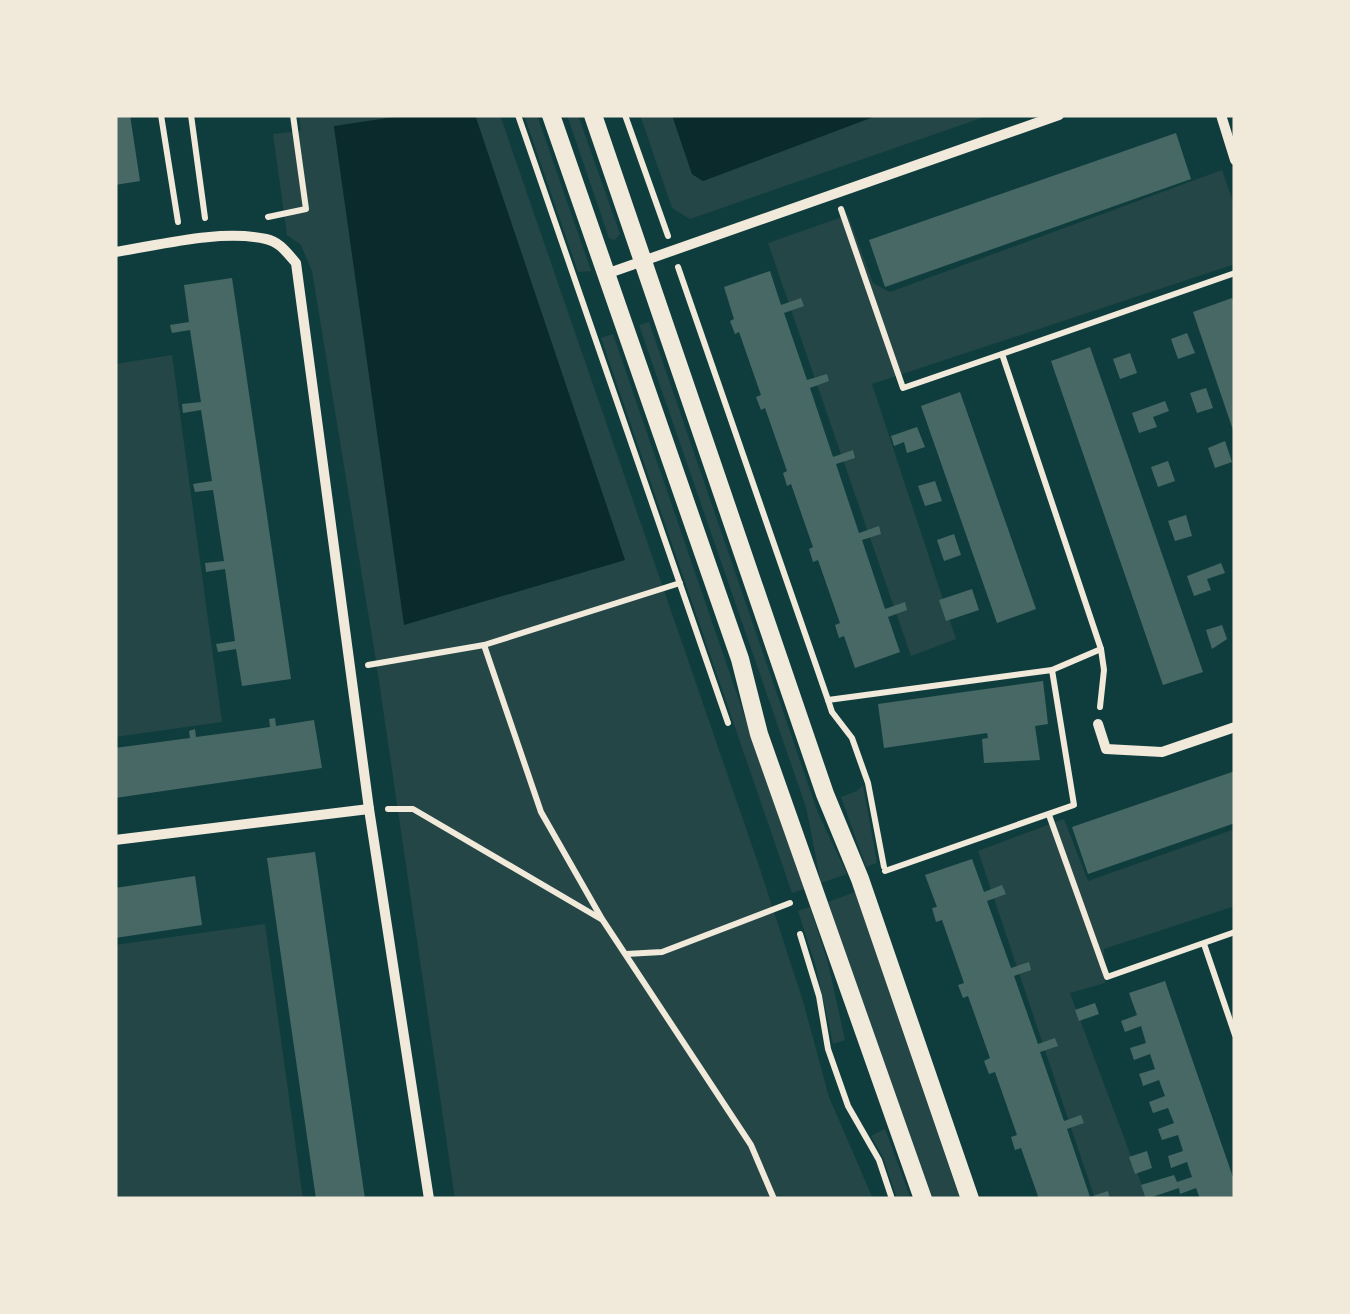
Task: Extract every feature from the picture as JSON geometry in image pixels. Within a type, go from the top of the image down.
[{"type":"street","points":[[551,115],[740,659],[759,734],[923,1199]]},
{"type":"street","points":[[592,115],[825,794],[848,846],[970,1199]]},
{"type":"street","points":[[606,274],[1059,115]]},
{"type":"street","points":[[1221,115],[1235,160]]},
{"type":"street","points":[[115,252],[207,238],[267,239],[282,246],[296,263],[370,808],[429,1199]]},
{"type":"street","points":[[1098,724],[1106,749],[1162,752],[1235,727]]},
{"type":"street","points":[[115,840],[370,808]]},
{"type":"path","points":[[161,115],[181,242]]},
{"type":"path","points":[[191,115],[207,238]]},
{"type":"path","points":[[264,217],[306,209],[293,115]]},
{"type":"path","points":[[518,115],[732,734]]},
{"type":"path","points":[[625,115],[832,712],[852,738],[868,784],[892,889]]},
{"type":"path","points":[[836,194],[903,388],[1235,273]]},
{"type":"path","points":[[1002,354],[1101,649],[1104,670],[1098,724]]},
{"type":"path","points":[[353,672],[376,662],[484,645],[680,583]]},
{"type":"path","points":[[484,645],[540,812],[602,920],[751,1145],[774,1199]]},
{"type":"path","points":[[828,700],[1052,670],[1101,649]]},
{"type":"path","points":[[886,871],[1074,805],[1052,670]]},
{"type":"path","points":[[370,808],[414,809],[602,920]]},
{"type":"path","points":[[1049,815],[1107,978],[1235,932]]},
{"type":"path","points":[[784,884],[815,981],[828,1049],[848,1106],[879,1160],[892,1199]]},
{"type":"path","points":[[625,954],[662,952],[790,903]]},
{"type":"path","points":[[1204,944],[1235,1034]]},
{"type":"shaded area","points":[[299,115],[408,115],[334,127],[405,624],[624,560],[475,115],[500,115],[758,863],[829,1097],[873,1199],[455,1199],[376,661],[312,271],[301,245],[287,235],[273,134],[301,131]]},
{"type":"shaded area","points":[[408,115],[475,115],[625,560],[404,625],[334,126]]},
{"type":"shaded area","points":[[524,115],[537,115],[591,271],[578,272]]},
{"type":"shaded area","points":[[567,115],[578,115],[620,234],[615,240],[609,238]]},
{"type":"shaded area","points":[[640,115],[672,115],[692,174],[703,181],[879,115],[990,115],[690,219],[672,208]]},
{"type":"shaded area","points":[[672,115],[878,115],[703,181],[692,174]]},
{"type":"shaded area","points":[[1222,170],[1235,207],[1235,264],[872,384],[956,639],[911,656],[768,243],[848,215],[873,283],[890,292]]},
{"type":"shaded area","points":[[649,322],[818,813],[847,874],[821,883],[806,807],[639,325]]},
{"type":"shaded area","points":[[613,334],[804,889],[792,893],[601,338]]},
{"type":"shaded area","points":[[172,355],[222,722],[115,737],[115,364]]},
{"type":"shaded area","points":[[863,785],[877,863],[866,867],[841,797]]},
{"type":"shaded area","points":[[1064,819],[1088,881],[1235,829],[1235,906],[1104,949],[1105,983],[1070,993],[1147,1199],[1095,1199],[978,851]]},
{"type":"shaded area","points":[[855,892],[960,1199],[930,1199],[828,902]]},
{"type":"shaded area","points":[[810,907],[828,963],[845,1040],[833,1044],[816,967],[798,911]]},
{"type":"shaded area","points":[[265,924],[303,1199],[115,1199],[115,945]]},
{"type":"shaded area","points":[[885,1129],[911,1199],[897,1199],[883,1157],[871,1136]]},
{"type":"building","points":[[115,115],[130,115],[140,181],[115,185]]},
{"type":"building","points":[[1176,133],[1191,179],[885,287],[869,240]]},
{"type":"building","points":[[770,271],[781,305],[801,298],[804,306],[784,313],[807,380],[827,374],[829,381],[810,388],[833,457],[853,450],[855,458],[836,464],[859,533],[879,526],[881,534],[862,540],[885,609],[905,602],[907,610],[888,617],[900,652],[855,668],[844,636],[839,638],[835,625],[840,623],[818,560],[813,562],[809,549],[813,547],[791,484],[787,486],[783,473],[787,471],[765,408],[761,410],[756,397],[761,395],[739,332],[735,334],[730,321],[734,319],[724,287]]},
{"type":"building","points":[[232,278],[291,679],[242,686],[236,649],[218,652],[216,644],[235,641],[225,569],[206,572],[205,563],[224,561],[213,490],[195,492],[193,484],[212,481],[201,410],[183,413],[182,404],[201,402],[190,330],[172,333],[170,325],[189,322],[184,285]]},
{"type":"building","points":[[1232,298],[1235,306],[1234,433],[1193,312]]},
{"type":"building","points":[[1187,333],[1195,353],[1178,359],[1171,339]]},
{"type":"building","points":[[1090,347],[1203,672],[1163,685],[1051,361]]},
{"type":"building","points":[[1130,353],[1137,373],[1120,379],[1113,359]]},
{"type":"building","points":[[1206,388],[1213,408],[1197,413],[1190,393]]},
{"type":"building","points":[[960,392],[1036,609],[997,623],[921,406]]},
{"type":"building","points":[[1165,401],[1169,411],[1153,417],[1157,427],[1139,433],[1132,413]]},
{"type":"building","points":[[917,427],[925,447],[907,453],[904,442],[894,446],[891,436]]},
{"type":"building","points":[[1225,441],[1232,462],[1215,468],[1208,448]]},
{"type":"building","points":[[1168,461],[1175,481],[1158,487],[1151,467]]},
{"type":"building","points":[[935,481],[942,501],[925,506],[918,486]]},
{"type":"building","points":[[1186,515],[1192,536],[1175,541],[1168,521]]},
{"type":"building","points":[[954,534],[961,555],[944,561],[937,540]]},
{"type":"building","points":[[1221,563],[1225,573],[1207,579],[1211,590],[1194,596],[1187,576]]},
{"type":"building","points":[[972,589],[979,610],[946,621],[939,600]]},
{"type":"building","points":[[1222,625],[1227,639],[1212,649],[1206,630]]},
{"type":"building","points":[[1043,681],[1048,724],[1035,726],[1040,760],[984,763],[982,739],[988,738],[987,733],[884,748],[878,704]]},
{"type":"building","points":[[275,718],[276,726],[314,720],[322,768],[115,798],[115,748],[190,738],[189,731],[195,729],[196,737],[270,727],[269,719]]},
{"type":"building","points":[[1235,771],[1235,823],[1088,874],[1072,827]]},
{"type":"building","points":[[315,852],[365,1199],[316,1199],[290,1019],[267,858]]},
{"type":"building","points":[[972,859],[984,892],[1002,885],[1006,894],[987,901],[1011,968],[1029,962],[1031,970],[1014,976],[1038,1044],[1055,1038],[1058,1046],[1040,1052],[1064,1121],[1081,1115],[1084,1123],[1067,1129],[1090,1197],[1108,1191],[1110,1199],[1039,1199],[1021,1148],[1015,1150],[1011,1137],[1017,1135],[995,1072],[989,1074],[984,1061],[990,1058],[968,996],[963,998],[958,985],[964,983],[942,920],[936,922],[932,908],[937,907],[925,875]]},
{"type":"building","points":[[195,876],[202,925],[115,938],[115,888]]},
{"type":"building","points":[[1165,981],[1235,1183],[1233,1199],[1200,1199],[1196,1188],[1180,1194],[1179,1188],[1146,1199],[1141,1185],[1174,1175],[1177,1182],[1192,1177],[1187,1162],[1171,1168],[1168,1156],[1183,1151],[1178,1135],[1162,1140],[1159,1132],[1158,1129],[1174,1123],[1168,1108],[1153,1113],[1149,1102],[1165,1096],[1159,1080],[1143,1086],[1139,1074],[1155,1069],[1150,1054],[1134,1060],[1130,1048],[1146,1043],[1141,1026],[1125,1032],[1121,1021],[1137,1015],[1129,993]]},
{"type":"building","points":[[1095,1003],[1099,1014],[1079,1021],[1075,1010]]},
{"type":"building","points":[[1147,1151],[1152,1168],[1135,1174],[1129,1157]]}]
